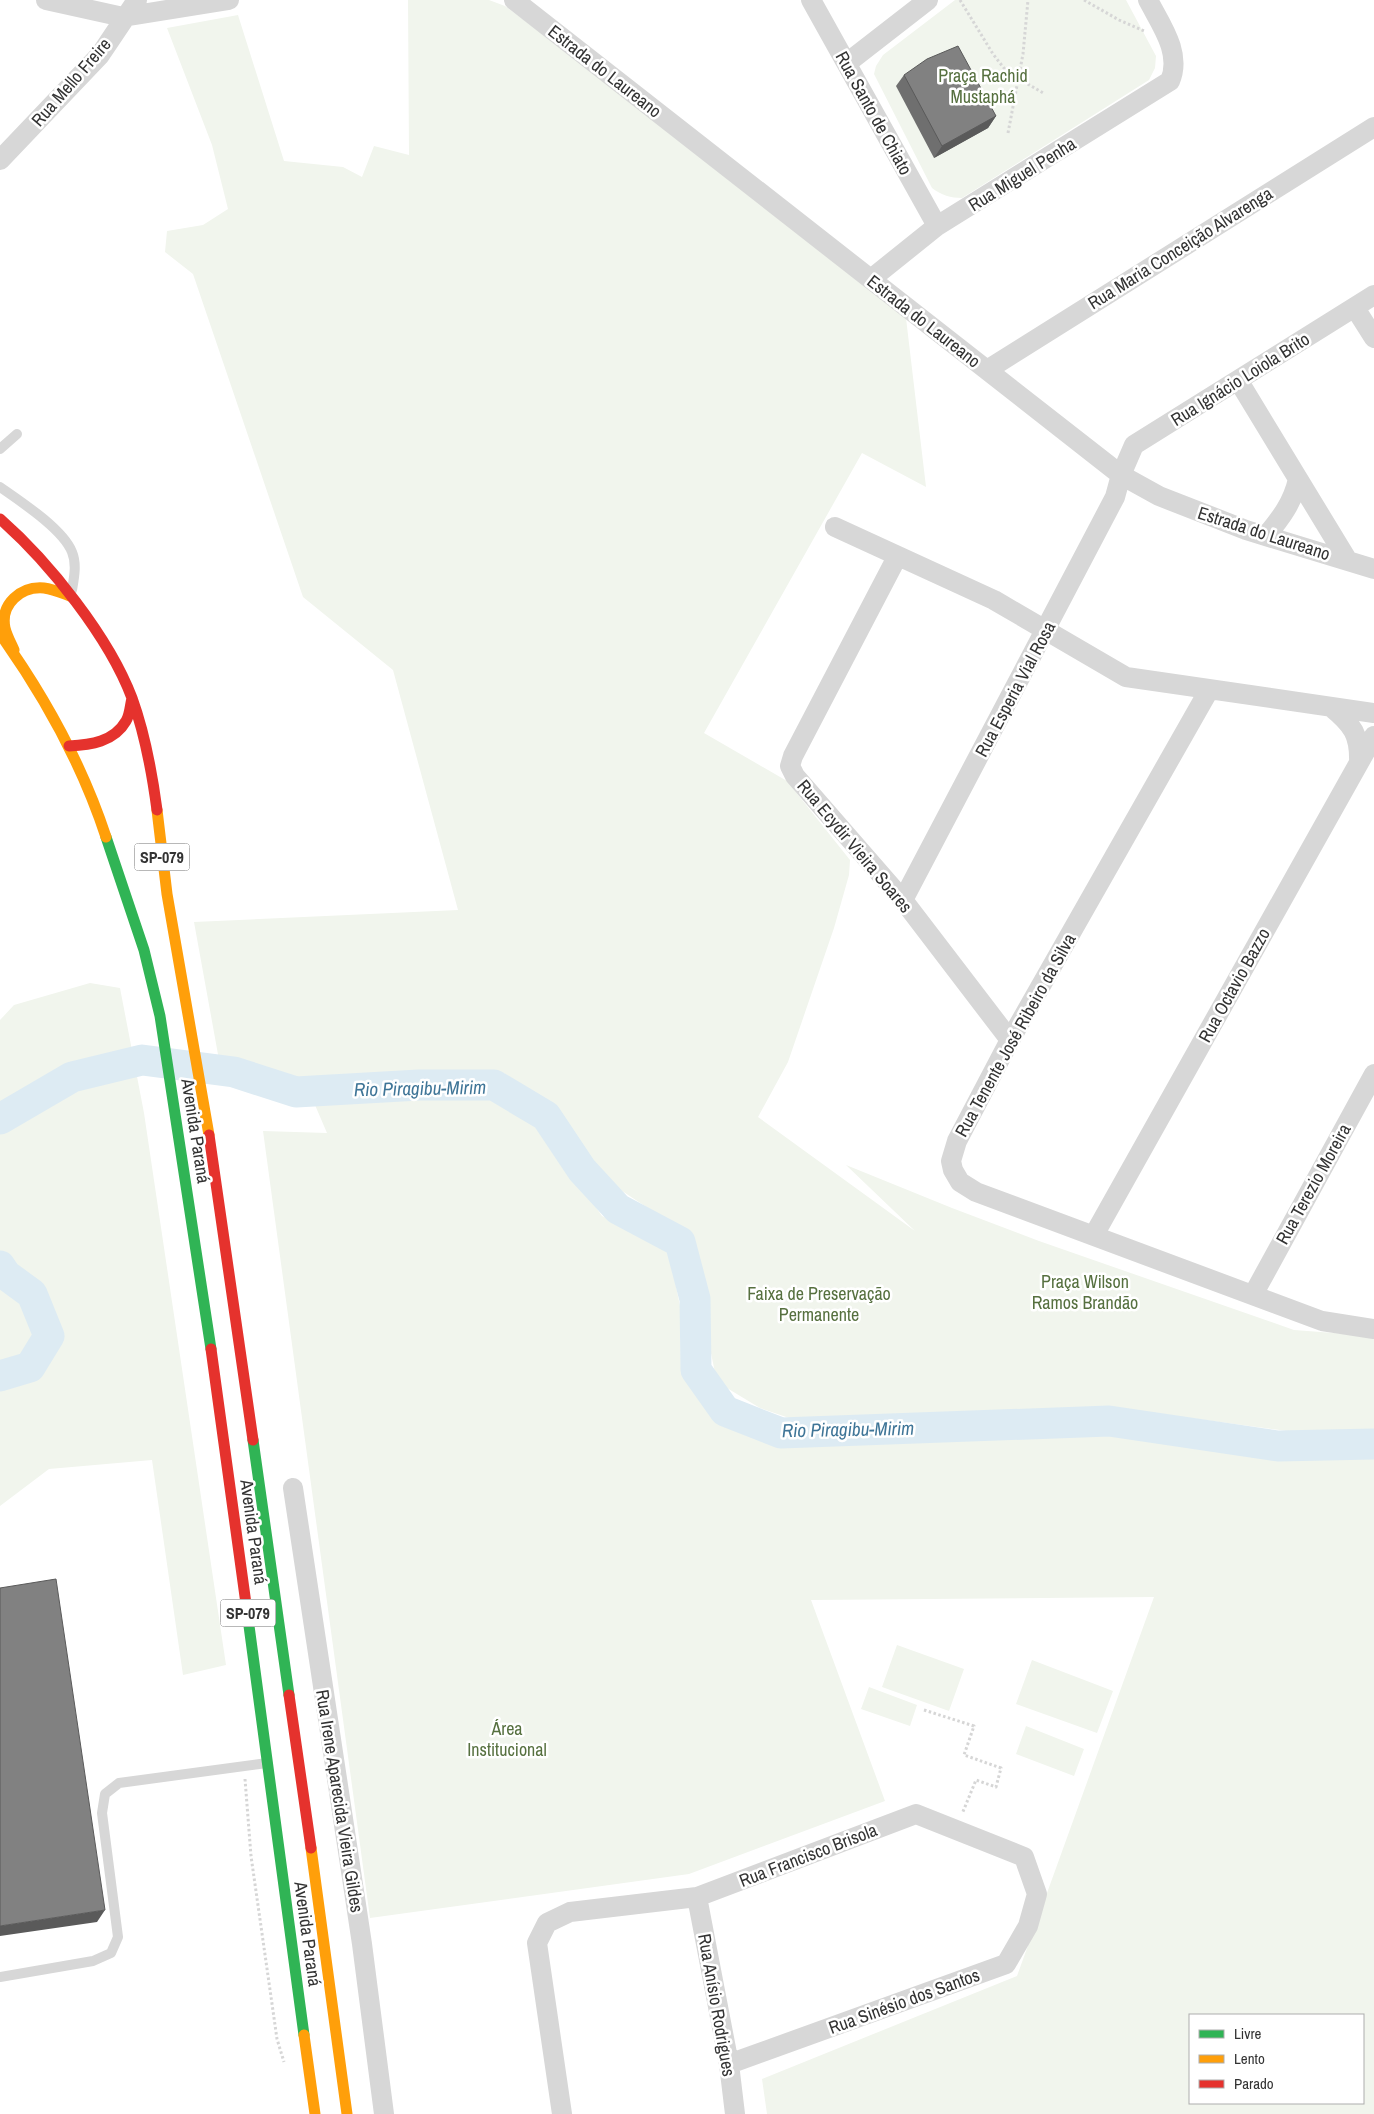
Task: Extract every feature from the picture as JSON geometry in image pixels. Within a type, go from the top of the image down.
[{"type":"main road","name":"SP-079","points":[[0,519],[10,527],[58,579],[107,651],[132,698]]},
{"type":"main road","points":[[17,658],[5,628],[5,613],[12,597],[28,588],[45,588],[70,596]]},
{"type":"main road","name":"SP-079","points":[[0,634],[17,658],[69,746]]},
{"type":"main road","points":[[69,746],[97,744],[113,736],[126,721],[132,698]]},
{"type":"main road","name":"Avenida Paraná","points":[[132,698],[154,781],[167,894],[209,1135],[299,1758],[347,2114]]},
{"type":"main road","name":"Avenida Paraná","points":[[69,746],[95,802],[144,950],[160,1016],[214,1366],[315,2114]]},
{"type":"street","points":[[46,0],[124,17],[229,0]]},
{"type":"street","name":"Rua Mello Freire","points":[[0,160],[100,55],[137,0]]},
{"type":"street","name":"Estrada do Laureano","points":[[514,0],[1121,475],[1159,496],[1266,536],[1374,569]]},
{"type":"street","name":"Rua Santo de Chiato","points":[[811,0],[937,226]]},
{"type":"street","points":[[847,63],[928,0]]},
{"type":"street","points":[[1148,0],[1169,42]]},
{"type":"street","name":"Rua Miguel Penha","points":[[871,279],[937,226],[1170,81],[1174,72],[1174,56],[1169,42]]},
{"type":"street","name":"Rua Maria Conceição Alvarenga","points":[[987,370],[1374,127]]},
{"type":"street","name":"Rua Ignácio Loiola Brito","points":[[1121,475],[1134,445],[1374,295]]},
{"type":"street","points":[[1355,308],[1374,338]]},
{"type":"street","points":[[1238,380],[1348,561]]},
{"type":"street","name":"Rua Esperia Vial Rosa","points":[[903,900],[1115,497],[1121,475]]},
{"type":"street","points":[[1266,536],[1282,518],[1295,493],[1298,479]]},
{"type":"street","points":[[835,527],[994,600],[1126,677],[1374,713]]},
{"type":"street","name":"Rua Ecydir Vieira Soares","points":[[897,557],[793,756],[790,766],[795,776],[903,900],[1010,1040]]},
{"type":"street","name":"Rua Tenente José Ribeiro da Silva","points":[[1209,690],[1010,1040],[957,1141],[951,1161],[953,1170],[960,1182],[976,1192],[1322,1321],[1374,1329]]},
{"type":"street","points":[[1331,707],[1345,718],[1357,735],[1359,763]]},
{"type":"street","name":"Rua Octavio Bazzo","points":[[1094,1235],[1374,736]]},
{"type":"street","name":"Rua Terezio Moreira","points":[[1253,1295],[1374,1074]]},
{"type":"street","name":"Rua Irene Aparecida Vieira Gildes","points":[[294,1488],[361,1934],[384,2114]]},
{"type":"street","name":"Rua Francisco Brisola","points":[[562,2114],[537,1943],[547,1922],[570,1912],[697,1897],[916,1814],[1024,1857],[1037,1894]]},
{"type":"street","name":"Rua Sinésio dos Santos","points":[[729,2064],[1006,1964],[1028,1926],[1037,1894]]},
{"type":"street","name":"Rua Anísio Rodrigues","points":[[697,1897],[729,2064],[735,2114]]},
{"type":"lane","points":[[0,450],[17,434]]},
{"type":"lane","points":[[0,486],[47,523],[63,538],[72,552],[75,570],[70,596]]},
{"type":"lane","points":[[0,1976],[93,1961],[111,1953],[118,1937],[102,1813],[105,1794],[119,1783],[268,1763]]},
{"type":"path","points":[[960,0],[993,54],[1007,72],[1045,94]]},
{"type":"path","points":[[1008,133],[1019,78],[1028,0]]},
{"type":"path","points":[[1084,0],[1119,20],[1169,42]]},
{"type":"path","points":[[924,1710],[974,1726],[964,1755],[1001,1768],[996,1786],[976,1780],[956,1829]]},
{"type":"green space","points":[[408,0],[489,0],[505,6],[906,318],[926,487],[862,453],[704,733],[787,781],[850,860],[849,875],[834,928],[788,1062],[758,1117],[915,1231],[846,1165],[1039,1241],[1294,1330],[1374,1336],[1374,1432],[1322,1434],[1295,1432],[1123,1409],[853,1417],[798,1421],[760,1408],[717,1382],[692,1241],[663,1218],[610,1183],[549,1108],[504,1073],[446,1072],[299,1079],[219,1060],[194,922],[458,910],[393,670],[303,597],[193,274],[165,252],[167,231],[203,225],[228,209],[212,145],[167,28],[238,15],[284,161],[343,167],[362,177],[374,146],[409,155]]},
{"type":"green space","name":"Praça Rachid Mustaphá","points":[[955,0],[1126,0],[1156,56],[1155,68],[1149,80],[962,198],[946,196],[932,188],[874,74],[876,66],[883,55]]},
{"type":"green space","points":[[90,983],[120,988],[144,1113],[226,1665],[183,1675],[152,1460],[49,1469],[0,1506],[0,1020],[14,1005]]},
{"type":"green space","name":"Área Institucional","points":[[426,1095],[494,1098],[538,1125],[602,1216],[668,1247],[680,1306],[681,1371],[712,1417],[757,1438],[794,1447],[1110,1435],[1300,1459],[1374,1459],[1374,2114],[767,2114],[762,2079],[1017,1976],[1154,1597],[811,1600],[885,1801],[689,1874],[370,1918],[263,1131],[327,1133],[312,1098]]},
{"type":"green space","points":[[897,1645],[964,1669],[949,1711],[882,1687]]},
{"type":"green space","points":[[1032,1660],[1113,1691],[1097,1733],[1016,1704]]},
{"type":"green space","points":[[869,1687],[917,1705],[910,1726],[861,1709]]},
{"type":"green space","points":[[1026,1726],[1084,1749],[1074,1776],[1016,1754]]},
{"type":"building","points":[[958,46],[996,116],[942,146],[904,75],[927,59]]},
{"type":"building","points":[[56,1579],[105,1910],[0,1926],[0,1588]]},
{"type":"waterway","name":"Rio Piragibu-Mirim","points":[[0,1119],[72,1077],[142,1060],[234,1072],[296,1092],[419,1085],[494,1085],[546,1116],[582,1170],[618,1209],[680,1242],[695,1299],[696,1370],[725,1411],[781,1433],[1109,1421],[1278,1446],[1374,1444]]},
{"type":"waterway","name":"Rio Piragibu-Mirim","points":[[0,1266],[6,1275],[32,1294],[49,1336],[30,1367],[0,1376]]},
{"type":"traffic: fast","points":[[106,837],[144,950],[160,1016],[211,1349]]},
{"type":"traffic: fast","points":[[253,1440],[289,1695]]},
{"type":"traffic: fast","points":[[247,1611],[304,2035]]},
{"type":"traffic: slow","points":[[14,650],[5,628],[4,619],[9,604],[14,598],[20,593],[36,588],[51,589],[70,596]]},
{"type":"traffic: slow","points":[[0,634],[32,682],[61,732],[86,783],[106,837]]},
{"type":"traffic: slow","points":[[157,810],[167,894],[209,1135]]},
{"type":"traffic: slow","points":[[311,1848],[347,2114]]},
{"type":"traffic: slow","points":[[304,2035],[315,2114]]},
{"type":"traffic: jam","points":[[0,519],[57,578],[109,650],[132,698],[141,725],[157,810]]},
{"type":"traffic: jam","points":[[69,746],[101,741],[115,734],[127,719],[132,698]]},
{"type":"traffic: jam","points":[[209,1135],[253,1440]]},
{"type":"traffic: jam","points":[[211,1349],[247,1611]]},
{"type":"traffic: jam","points":[[289,1695],[311,1848]]},
{"type":"park label","name":"Praça Wilson Ramos Brandão","points":[[1085,1291]]},
{"type":"park label","name":"Faixa de Preservação Permanente","points":[[819,1304]]}]
